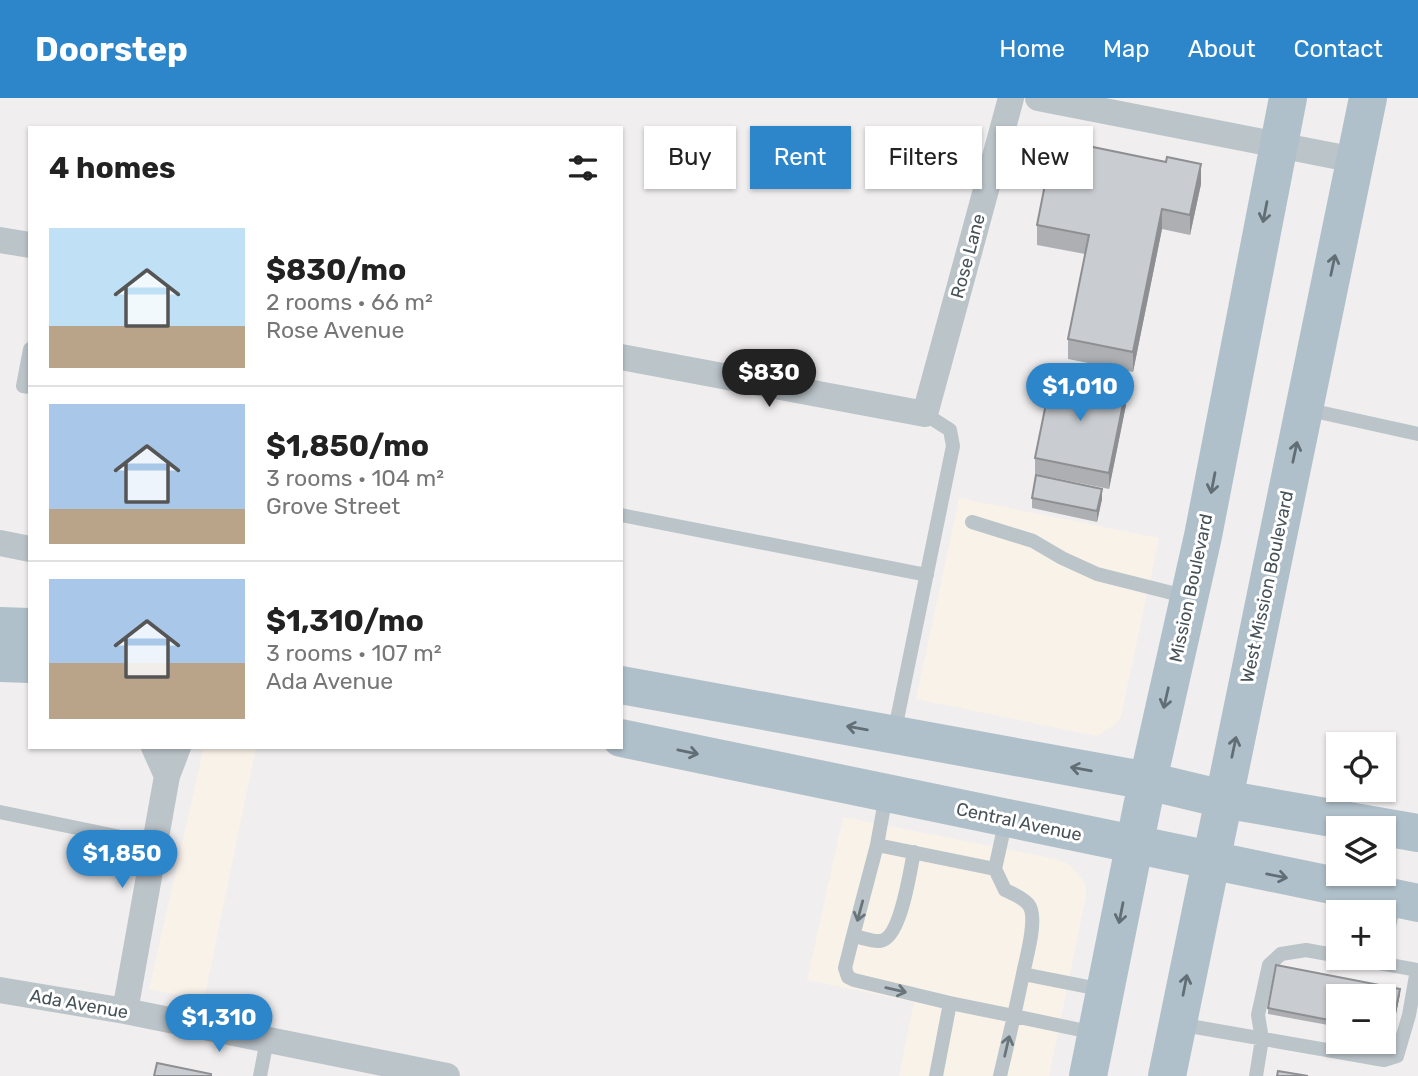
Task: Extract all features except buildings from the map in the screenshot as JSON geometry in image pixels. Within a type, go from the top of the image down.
[{"type":"main road","name":"Mission Boulevard","points":[[1088,1076],[1134,846],[1189,597],[1288,98]]},
{"type":"main road","name":"West Mission Boulevard","points":[[1167,1076],[1368,98]]},
{"type":"main road","points":[[0,626],[28,627]]},
{"type":"main road","points":[[0,663],[28,664]]},
{"type":"main road","points":[[623,685],[1148,781],[1223,799],[1418,833]]},
{"type":"main road","name":"Central Avenue","points":[[623,738],[1406,901]]},
{"type":"street","name":"Rose Lane","points":[[925,414],[1011,98]]},
{"type":"street","points":[[1039,98],[1355,160]]},
{"type":"street","points":[[0,240],[28,246]]},
{"type":"street","points":[[623,357],[925,414]]},
{"type":"street","points":[[0,543],[28,549]]},
{"type":"street","points":[[155,749],[167,776]]},
{"type":"street","points":[[125,1012],[167,776],[177,749]]},
{"type":"street","name":"Ada Avenue","points":[[1,993],[125,1012],[447,1076]]},
{"type":"lane","points":[[28,360],[23,386],[28,387]]},
{"type":"lane","points":[[1304,409],[1418,434]]},
{"type":"lane","points":[[894,735],[953,446],[950,430],[925,414]]},
{"type":"lane","points":[[623,515],[927,575]]},
{"type":"lane","points":[[972,522],[1012,532],[1097,574],[1189,597]]},
{"type":"lane","points":[[886,794],[877,845],[845,968],[848,977],[950,1003],[1096,1033]]},
{"type":"lane","points":[[0,812],[155,844]]},
{"type":"lane","points":[[1000,1076],[1033,919],[1031,906],[1005,890],[995,869],[1006,819]]},
{"type":"lane","points":[[877,845],[995,869]]},
{"type":"lane","points":[[853,936],[880,941],[889,938],[897,925],[914,852]]},
{"type":"lane","points":[[1396,925],[1406,901]]},
{"type":"lane","points":[[1256,1076],[1262,1039],[1258,1015],[1269,965],[1281,954],[1306,950],[1326,954]]},
{"type":"lane","points":[[1177,1024],[1384,1060],[1397,1056],[1409,1015],[1417,970],[1396,962]]},
{"type":"lane","points":[[1023,974],[1105,990]]},
{"type":"lane","points":[[936,1076],[950,1003]]},
{"type":"lane","points":[[260,1076],[267,1040]]},
{"type":"shaded area","points":[[959,498],[1159,538],[1121,716],[1117,723],[1097,736],[916,699]]},
{"type":"shaded area","points":[[204,749],[256,749],[204,1000],[149,989]]},
{"type":"shaded area","points":[[843,817],[1056,859],[1068,864],[1078,874],[1086,885],[1086,896],[1049,1076],[899,1076],[914,1002],[807,980]]}]
